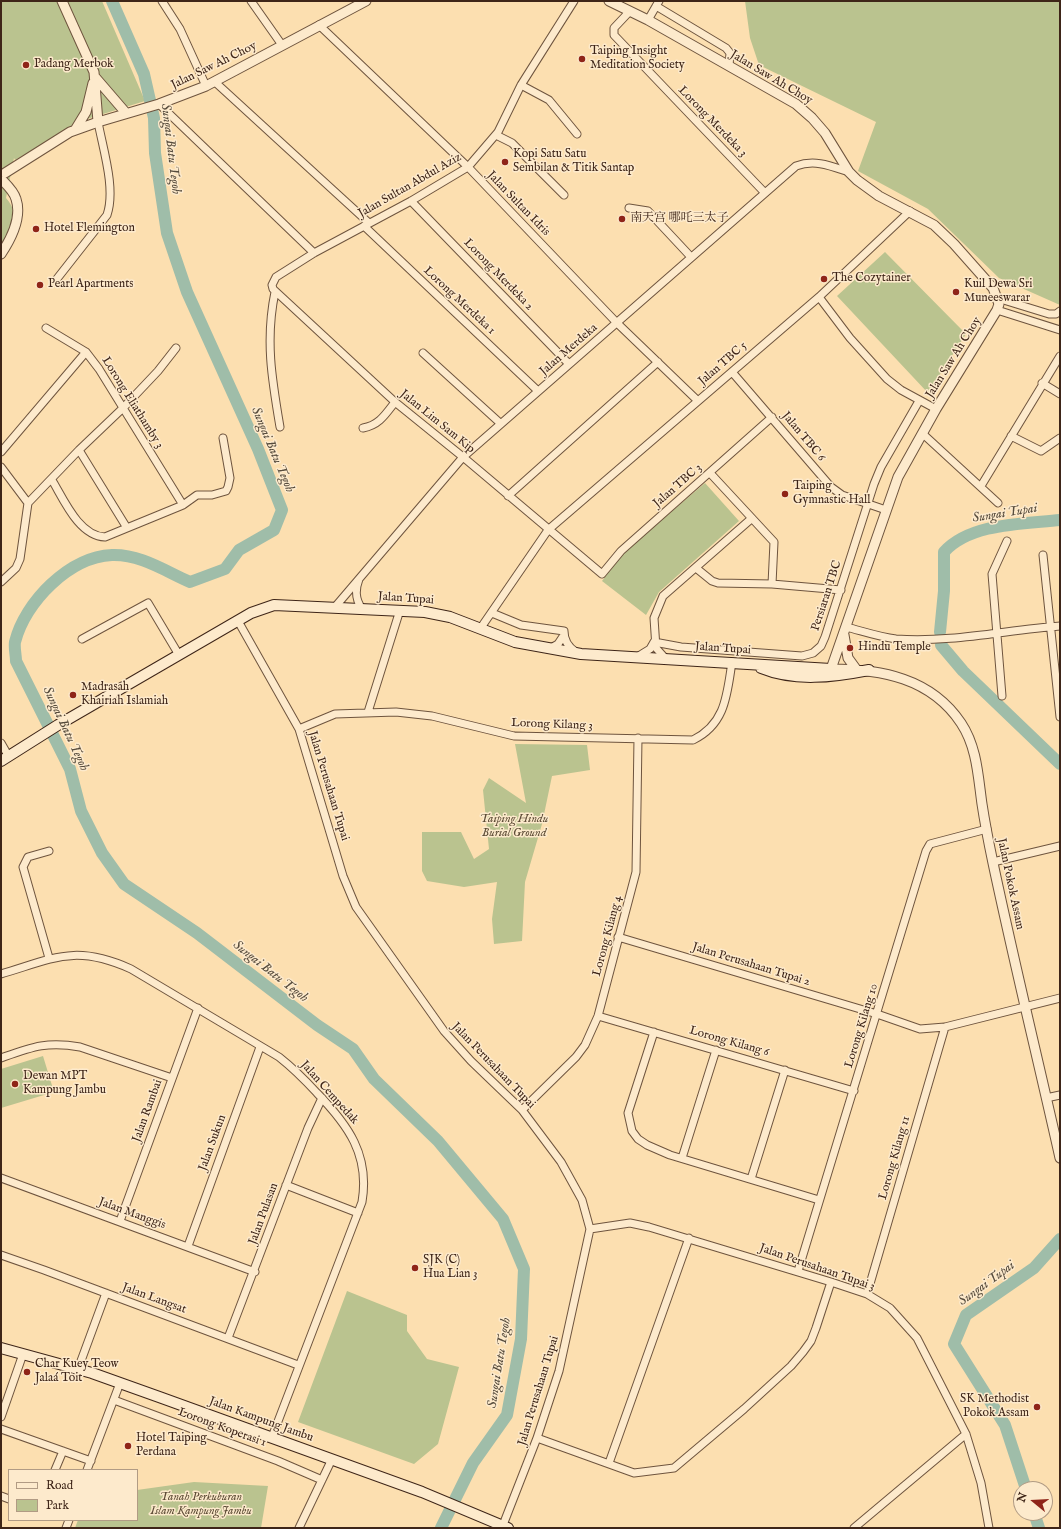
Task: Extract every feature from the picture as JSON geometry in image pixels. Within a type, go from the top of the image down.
[{"type":"main road","name":"Jalan Tupai","points":[[5,759],[62,722],[238,621],[262,608],[274,605],[400,610],[438,614],[515,642],[581,654],[831,669]]},
{"type":"main road","points":[[749,663],[771,672],[796,676],[831,677],[869,670]]},
{"type":"main road","name":"Jalan Kampung Jambu","points":[[1,1348],[78,1369],[120,1383],[422,1492],[506,1526]]},
{"type":"street","points":[[56,280],[107,215],[110,206],[110,191],[98,122],[95,77],[92,67],[62,1]]},
{"type":"street","points":[[162,1],[180,29],[206,86]]},
{"type":"street","points":[[251,1],[282,45]]},
{"type":"street","name":"Jalan Saw Ah Choy","points":[[3,176],[60,137],[98,122],[157,105],[215,82],[366,1]]},
{"type":"street","name":"Jalan Sultan Abdul Aziz","points":[[275,292],[272,285],[276,277],[314,253],[410,201],[468,167],[496,135],[521,85],[574,1]]},
{"type":"street","name":"Jalan Saw Ah Choy","points":[[609,1],[648,20],[790,101],[812,118],[825,133],[849,172],[868,189],[934,224],[993,288],[999,304],[997,310],[936,409],[898,477],[831,669]]},
{"type":"street","points":[[648,20],[658,4],[726,48],[730,53],[729,66]]},
{"type":"street","name":"Lorong Merdeka 3","points":[[630,11],[614,28],[614,35],[765,194]]},
{"type":"street","name":"Jalan Sultan Idris","points":[[319,25],[468,167],[617,322],[698,400]]},
{"type":"street","points":[[95,77],[126,113]]},
{"type":"street","points":[[75,130],[86,112],[95,77]]},
{"type":"street","points":[[215,82],[366,225]]},
{"type":"street","points":[[521,85],[549,100],[577,134]]},
{"type":"street","points":[[157,105],[314,253]]},
{"type":"street","points":[[496,135],[512,143],[564,195]]},
{"type":"street","name":"Jalan Merdeka","points":[[335,607],[360,575],[463,457],[500,423],[796,166],[806,162],[820,163],[849,172]]},
{"type":"street","points":[[1,254],[11,236],[18,212],[17,200],[3,176]]},
{"type":"street","name":"Lorong Merdeka 2","points":[[410,201],[569,364]]},
{"type":"street","points":[[629,208],[648,211],[691,257]]},
{"type":"street","name":"Jalan TBC 5","points":[[480,629],[548,530],[819,297],[910,212]]},
{"type":"street","name":"Lorong Merdeka 1","points":[[366,225],[538,391]]},
{"type":"street","points":[[275,292],[271,315],[269,346],[271,371],[280,427]]},
{"type":"street","name":"Jalan Lim Sam Kip","points":[[275,292],[395,402],[602,574]]},
{"type":"street","points":[[819,297],[850,338],[887,379],[919,401],[936,409]]},
{"type":"street","points":[[997,298],[1049,314],[1056,314],[1060,311]]},
{"type":"street","points":[[997,310],[1060,330]]},
{"type":"street","name":"Lorong Eliathamby 3","points":[[46,328],[86,352],[99,369],[183,505]]},
{"type":"street","points":[[1,582],[16,568],[20,559],[28,503],[52,480],[79,450],[123,408],[158,371],[176,348]]},
{"type":"street","points":[[1,452],[86,352]]},
{"type":"street","points":[[423,353],[500,423]]},
{"type":"street","points":[[981,486],[1042,383],[1060,356]]},
{"type":"street","points":[[508,496],[658,362]]},
{"type":"street","name":"Jalan TBC 6","points":[[732,372],[772,417],[831,488],[842,495],[886,510]]},
{"type":"street","points":[[1042,383],[1060,394]]},
{"type":"street","name":"Persiaran TBC","points":[[654,642],[681,648],[802,656],[812,653],[820,646],[825,637],[881,467],[919,401]]},
{"type":"street","points":[[363,428],[374,426],[382,419],[395,402]]},
{"type":"street","name":"Jalan TBC 3","points":[[602,574],[621,551],[772,417]]},
{"type":"street","points":[[923,434],[998,503]]},
{"type":"street","points":[[1011,436],[1041,451],[1060,438]]},
{"type":"street","points":[[52,480],[81,526],[92,534],[105,537],[183,505],[197,495],[219,493],[228,487],[230,478],[222,438]]},
{"type":"street","points":[[79,450],[127,528]]},
{"type":"street","points":[[1,467],[28,503]]},
{"type":"street","points":[[710,473],[751,519],[774,542],[772,584]]},
{"type":"street","points":[[665,658],[656,648],[654,642],[654,618],[663,596],[751,519]]},
{"type":"street","points":[[1002,696],[992,574],[1007,541]]},
{"type":"street","points":[[1043,555],[1052,627],[1060,717]]},
{"type":"street","points":[[696,568],[712,581],[718,583],[772,584],[841,590]]},
{"type":"street","points":[[360,575],[356,602],[362,609]]},
{"type":"street","points":[[82,639],[148,603],[178,656]]},
{"type":"street","points":[[368,712],[400,610]]},
{"type":"street","points":[[492,613],[522,625],[564,631],[569,647],[581,654]]},
{"type":"street","name":"Jalan Perusahaan Tupai","points":[[238,621],[299,729],[343,876],[356,907],[444,1031],[471,1062],[522,1110],[562,1162],[582,1200],[590,1229],[559,1371],[506,1526]]},
{"type":"street","points":[[856,669],[848,658],[845,629],[894,639],[914,640],[996,634],[1060,626]]},
{"type":"street","points":[[548,649],[558,644],[564,635]]},
{"type":"street","points":[[636,657],[650,649],[654,642]]},
{"type":"street","name":"Lorong Kilang 3","points":[[299,729],[335,714],[396,712],[432,716],[514,736],[693,740],[703,735],[718,719],[723,707],[732,662]]},
{"type":"street","name":"Jalan Tupai","points":[[831,669],[869,670]]},
{"type":"street","name":"Jalan Pokok Assam","points":[[869,670],[899,677],[916,683],[935,696],[961,722],[969,736],[976,757],[986,829],[993,862],[1060,1158]]},
{"type":"street","name":"Lorong Kilang 4","points":[[522,1110],[585,1045],[598,1016],[636,872],[638,738]]},
{"type":"street","points":[[1,743],[5,759]]},
{"type":"street","name":"Lorong Kilang 10","points":[[798,1271],[854,1091],[926,850],[930,844],[986,829]]},
{"type":"street","points":[[993,862],[1060,846]]},
{"type":"street","points":[[49,851],[28,857],[23,867],[50,958]]},
{"type":"street","name":"Jalan Perusahaan Tupai 2","points":[[618,937],[877,1014],[920,1029],[946,1027],[1060,998]]},
{"type":"street","name":"Jalan Cempedak","points":[[1,974],[50,958],[79,954],[112,961],[136,972],[198,1008],[294,1069],[322,1098],[344,1123],[353,1136],[358,1149],[363,1171],[364,1189],[358,1213],[272,1437]]},
{"type":"street","name":"Jalan Rambai","points":[[120,1221],[198,1008]]},
{"type":"street","name":"Lorong Kilang 6","points":[[598,1016],[854,1091]]},
{"type":"street","name":"Lorong Kilang 11","points":[[867,1294],[946,1027]]},
{"type":"street","points":[[654,1032],[628,1113],[632,1131],[647,1145],[682,1158],[819,1200]]},
{"type":"street","points":[[1,1058],[34,1046],[49,1043],[64,1044],[80,1047],[172,1078]]},
{"type":"street","name":"Jalan Sukun","points":[[188,1246],[260,1047]]},
{"type":"street","points":[[682,1158],[716,1050]]},
{"type":"street","points":[[751,1179],[785,1070]]},
{"type":"street","points":[[1046,1098],[1060,1095]]},
{"type":"street","name":"Jalan Pulasan","points":[[228,1338],[286,1185],[322,1098]]},
{"type":"street","name":"Jalan Manggis","points":[[1,1178],[188,1246],[254,1272]]},
{"type":"street","points":[[286,1185],[358,1213]]},
{"type":"street","name":"Jalan Perusahaan Tupai 3","points":[[590,1229],[630,1223],[641,1225],[798,1271],[867,1294],[890,1308],[917,1338],[966,1434],[981,1483],[989,1528]]},
{"type":"street","points":[[608,1463],[689,1238]]},
{"type":"street","name":"Jalan Langsat","points":[[1,1255],[228,1338],[298,1366]]},
{"type":"street","points":[[537,1438],[634,1473],[670,1469],[677,1465],[744,1409],[791,1366],[811,1341],[831,1282]]},
{"type":"street","points":[[78,1369],[106,1293]]},
{"type":"street","points":[[1,1417],[23,1354]]},
{"type":"street","points":[[87,1469],[120,1383]]},
{"type":"street","name":"Lorong Koperasi 1","points":[[114,1400],[278,1461],[322,1480]]},
{"type":"street","points":[[1,1428],[91,1460]]},
{"type":"street","points":[[854,1528],[966,1434]]},
{"type":"street","points":[[55,1469],[63,1451]]},
{"type":"street","points":[[299,1528],[332,1459]]},
{"type":"green space","points":[[1,1],[102,1],[145,101],[87,119],[15,160],[14,158],[6,198],[11,204],[14,217],[1,250]]},
{"type":"green space","points":[[745,1],[1060,1],[1060,305],[999,278],[928,209],[858,171],[876,122],[759,65],[750,38]]},
{"type":"green space","points":[[885,252],[966,334],[928,393],[837,296]]},
{"type":"green space","points":[[705,483],[739,521],[659,592],[646,615],[602,581],[623,553]]},
{"type":"green space","name":"Taiping Hindu Burial Ground","points":[[515,744],[587,745],[590,770],[552,776],[542,824],[525,882],[522,941],[494,944],[492,919],[497,882],[464,887],[427,881],[422,871],[422,832],[461,832],[474,859],[489,849],[483,790],[489,778],[526,803]]},
{"type":"green space","points":[[43,1056],[54,1092],[1,1108],[1,1069]]},
{"type":"green space","points":[[347,1291],[407,1315],[407,1331],[427,1359],[459,1367],[438,1444],[414,1464],[298,1422]]},
{"type":"green space","name":"Tanah Perkuburan Islam Kampung Jambu","points":[[194,1482],[268,1486],[261,1528],[75,1528],[78,1521],[138,1521],[138,1490]]},
{"type":"waterway","name":"Sungai Batu Tegoh","points":[[112,1],[144,74],[154,118],[155,153],[167,233],[187,292],[258,449],[282,510],[274,530],[239,550],[225,569],[190,582],[142,560],[122,555],[96,558],[80,564],[51,584],[28,612],[20,627],[15,642],[16,661],[70,769],[81,811],[102,853],[124,884],[197,933],[317,1025],[353,1049],[374,1079],[438,1141],[503,1219],[524,1269],[521,1339],[507,1415],[473,1463],[441,1528]]},
{"type":"waterway","name":"Sungai Tupai","points":[[940,632],[944,591],[944,552],[955,542],[982,530],[1014,524],[1060,520]]},
{"type":"waterway","name":"Sungai Tupai","points":[[941,645],[963,671],[1060,764]]},
{"type":"waterway","name":"Sungai Tupai","points":[[1023,1481],[1005,1425],[954,1344],[966,1315],[1034,1268],[1060,1239]]},
{"type":"waterway","name":"Sungai Tupai","points":[[1037,1521],[1039,1528]]},
{"type":"place","name":"Taiping Insight Meditation Society","points":[[582,59]]},
{"type":"place","name":"Padang Merbok","points":[[26,65]]},
{"type":"place","name":"Kopi Satu Satu Sembilan & Titik Santap","points":[[505,162]]},
{"type":"place","name":"南天宫 哪吒三太子","points":[[622,219]]},
{"type":"place","name":"Hotel Flemington","points":[[36,229]]},
{"type":"place","name":"The Cozytainer","points":[[824,279]]},
{"type":"place","name":"Pearl Apartments","points":[[40,285]]},
{"type":"place","name":"Kuil Dewa Sri Muneeswarar","points":[[956,292]]},
{"type":"place","name":"Taiping Gymnastic Hall","points":[[785,494]]},
{"type":"place","name":"Hindu Temple","points":[[850,648]]},
{"type":"place","name":"Madrasah Khairiah Islamiah","points":[[73,695]]},
{"type":"place","name":"Dewan MPT Kampung Jambu","points":[[15,1084]]},
{"type":"place","name":"SJK (C) Hua Lian 3","points":[[415,1268]]},
{"type":"place","name":"Char Kuey Teow Jalaá Toit","points":[[27,1372]]},
{"type":"place","name":"SK Methodist Pokok Assam","points":[[1037,1407]]},
{"type":"place","name":"Hotel Taiping Perdana","points":[[128,1446]]}]
